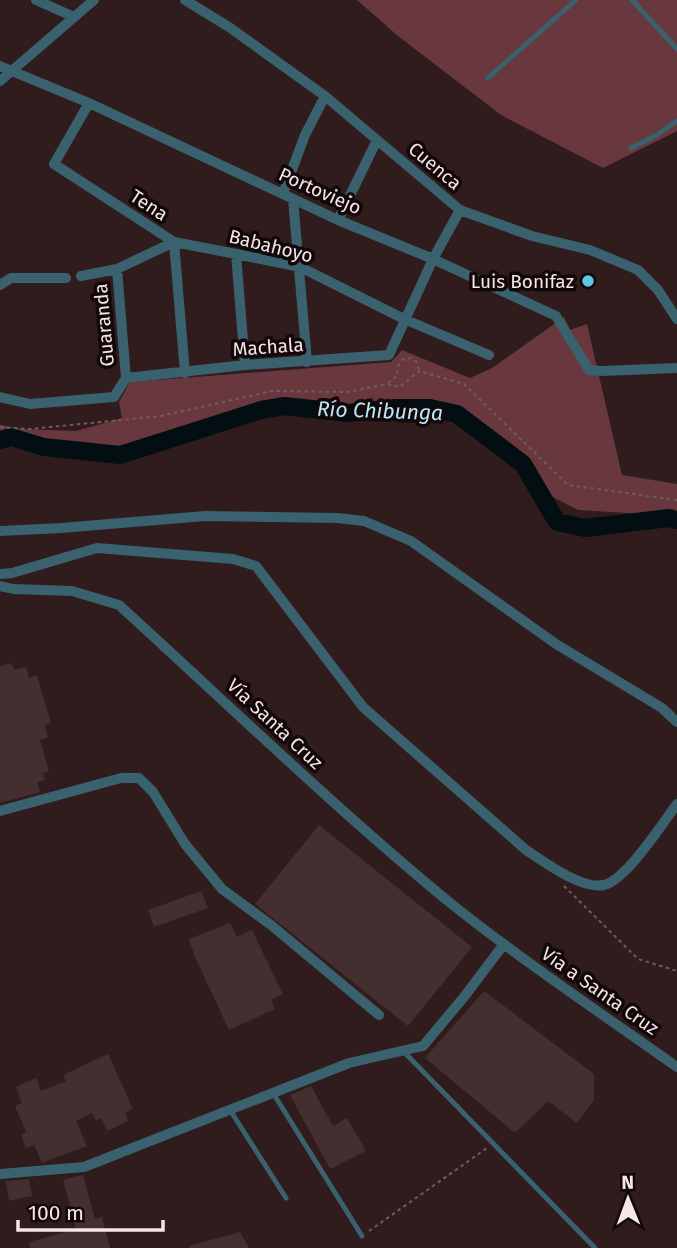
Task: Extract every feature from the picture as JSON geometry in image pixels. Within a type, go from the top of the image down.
[{"type":"street","points":[[36,0],[74,17]]},
{"type":"street","points":[[0,81],[5,68],[94,0]]},
{"type":"street","name":"Cuenca","points":[[185,0],[229,27],[325,96],[460,209],[532,236],[590,250],[638,270],[657,290],[677,319]]},
{"type":"street","name":"Portoviejo","points":[[5,68],[89,103],[338,220],[433,259],[556,316],[589,370],[677,368]]},
{"type":"street","points":[[307,362],[300,267],[288,196],[305,135],[325,96]]},
{"type":"street","name":"Tena","points":[[89,103],[54,164],[174,242],[185,373]]},
{"type":"street","points":[[338,220],[377,140]]},
{"type":"street","name":"Machala","points":[[126,377],[389,355],[404,318],[460,209]]},
{"type":"street","points":[[80,276],[117,269],[174,242]]},
{"type":"street","name":"Babahoyo","points":[[174,242],[300,267],[404,318],[489,355]]},
{"type":"street","points":[[236,254],[245,365]]},
{"type":"street","name":"Guaranda","points":[[117,269],[126,377]]},
{"type":"street","points":[[0,285],[11,278],[66,278]]},
{"type":"street","points":[[0,397],[30,404],[114,397],[126,377]]},
{"type":"street","points":[[0,531],[205,516],[337,518],[364,522],[411,541],[556,644],[662,708],[677,722]]},
{"type":"street","points":[[0,574],[12,573],[97,548],[233,559],[256,566],[363,708],[526,850],[552,868],[584,883],[603,885],[621,877],[676,807]]},
{"type":"street","name":"Vía Santa Cruz","points":[[0,586],[72,591],[119,606],[344,812],[503,944]]},
{"type":"street","points":[[0,811],[121,778],[139,778],[153,792],[185,844],[222,889],[271,925],[379,1015]]},
{"type":"street","points":[[0,1174],[85,1167],[349,1063],[427,1044],[503,944]]},
{"type":"street","name":"Vía a Santa Cruz","points":[[503,944],[677,1067]]},
{"type":"lane","points":[[488,78],[576,0]]},
{"type":"lane","points":[[632,0],[677,49]]},
{"type":"lane","points":[[631,148],[677,121]]},
{"type":"lane","points":[[403,1051],[594,1248]]},
{"type":"lane","points":[[273,1093],[362,1236]]},
{"type":"lane","points":[[230,1110],[286,1198]]},
{"type":"path","points":[[387,384],[397,376],[402,360],[410,358],[417,362],[419,372]]},
{"type":"path","points":[[0,427],[30,429],[161,416],[272,391],[348,392],[387,384],[400,387],[419,372]]},
{"type":"path","points":[[419,372],[464,384],[568,485],[677,500]]},
{"type":"path","points":[[560,882],[638,958],[677,971]]},
{"type":"path","points":[[362,1236],[492,1144]]},
{"type":"shaded area","points":[[357,0],[677,0],[677,131],[603,168],[501,115],[398,36]]},
{"type":"shaded area","points":[[564,317],[570,330],[587,324],[622,475],[677,484],[677,516],[578,510],[547,494],[514,452],[483,423],[451,406],[407,399],[360,405],[298,402],[254,406],[109,450],[0,438],[0,425],[22,429],[76,431],[122,418],[119,402],[130,382],[391,362],[402,350],[470,378],[492,368]]},
{"type":"building","points":[[12,663],[14,670],[26,667],[29,678],[37,675],[51,723],[45,725],[48,738],[40,740],[49,772],[43,773],[45,780],[37,782],[40,792],[0,803],[0,666]]},
{"type":"building","points":[[319,825],[472,947],[408,1026],[255,904]]},
{"type":"building","points":[[201,891],[208,908],[154,927],[148,910]]},
{"type":"building","points":[[230,923],[237,937],[252,930],[283,994],[271,1000],[275,1009],[229,1030],[189,939]]},
{"type":"building","points":[[484,991],[594,1074],[594,1100],[577,1123],[548,1101],[515,1133],[425,1058]]},
{"type":"building","points":[[108,1054],[133,1109],[125,1113],[128,1121],[107,1131],[101,1118],[96,1121],[92,1113],[76,1121],[87,1146],[42,1163],[34,1145],[26,1148],[21,1135],[26,1132],[15,1106],[22,1103],[16,1087],[36,1078],[41,1091],[66,1081],[63,1075]]},
{"type":"building","points":[[311,1086],[333,1126],[347,1118],[366,1151],[330,1169],[290,1095]]},
{"type":"building","points":[[83,1175],[95,1219],[102,1217],[110,1248],[30,1248],[29,1242],[76,1229],[63,1180]]},
{"type":"building","points":[[29,1179],[32,1196],[9,1201],[6,1181]]},
{"type":"building","points":[[240,1232],[249,1248],[189,1248],[189,1246]]},
{"type":"waterway","name":"Río Chibunga","points":[[0,440],[11,437],[44,447],[120,455],[261,410],[285,406],[348,413],[430,408],[457,414],[523,464],[557,522],[585,528],[669,518],[677,520]]},
{"type":"place","name":"Luis Bonifaz","points":[[588,281]]}]
